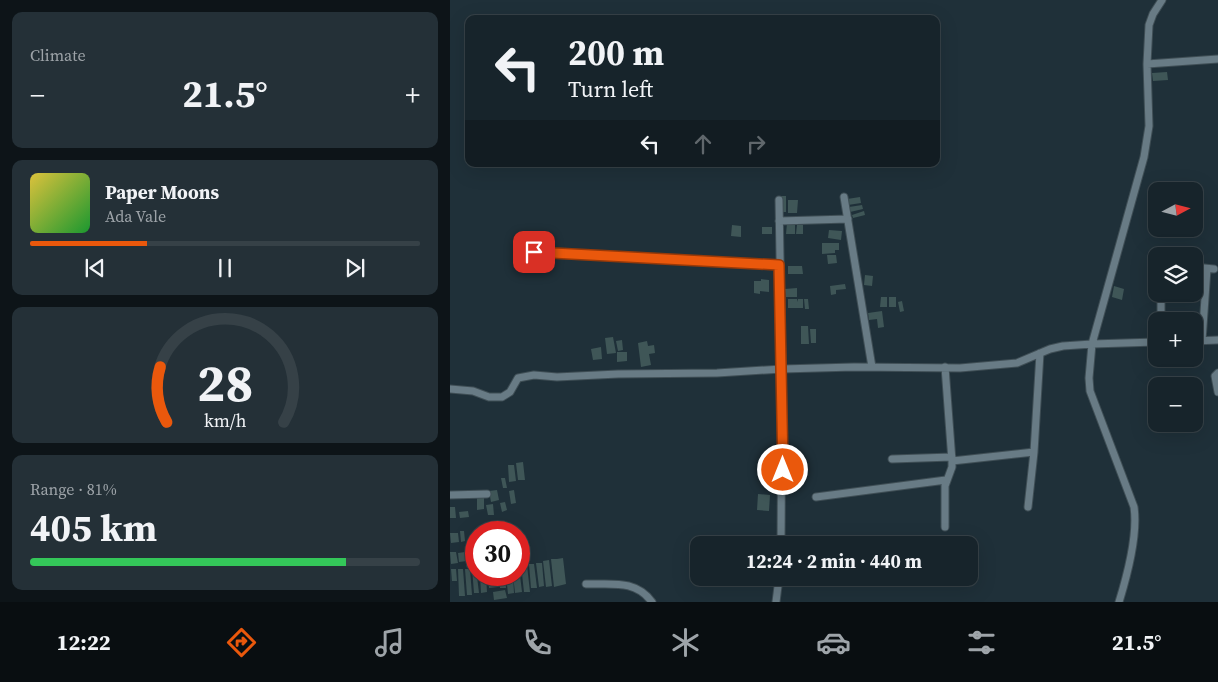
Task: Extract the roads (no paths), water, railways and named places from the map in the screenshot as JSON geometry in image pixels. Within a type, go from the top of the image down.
[{"type":"street","points":[[1119,602],[1125,584],[1136,520],[1134,507],[1090,391],[1089,378],[1092,344],[1144,156],[1149,126],[1146,64],[1149,25],[1153,14],[1162,0]]},
{"type":"street","points":[[1146,64],[1218,59]]},
{"type":"street","points":[[844,197],[872,367]]},
{"type":"street","points":[[779,200],[782,369],[781,536]]},
{"type":"street","points":[[779,221],[848,219]]},
{"type":"street","points":[[534,252],[779,265]]},
{"type":"street","points":[[1203,268],[1210,269],[1203,332]]},
{"type":"street","points":[[1203,341],[1218,340]]},
{"type":"street","points":[[450,389],[473,391],[489,397],[498,397],[510,392],[518,378],[534,375],[557,377],[618,374],[717,374],[782,369],[945,367],[1017,363],[1063,346],[1148,342]]},
{"type":"street","points":[[1028,507],[1034,452],[1040,353]]},
{"type":"street","points":[[945,367],[952,459],[951,472],[946,480],[945,527]]},
{"type":"street","points":[[1218,372],[1215,376],[1218,392]]},
{"type":"street","points":[[892,459],[952,459],[1034,452]]},
{"type":"street","points":[[816,497],[946,480]]},
{"type":"street","points":[[450,495],[488,494]]},
{"type":"street","points":[[586,584],[632,586],[640,590],[652,602]]},
{"type":"street","points":[[776,600],[778,586]]}]
